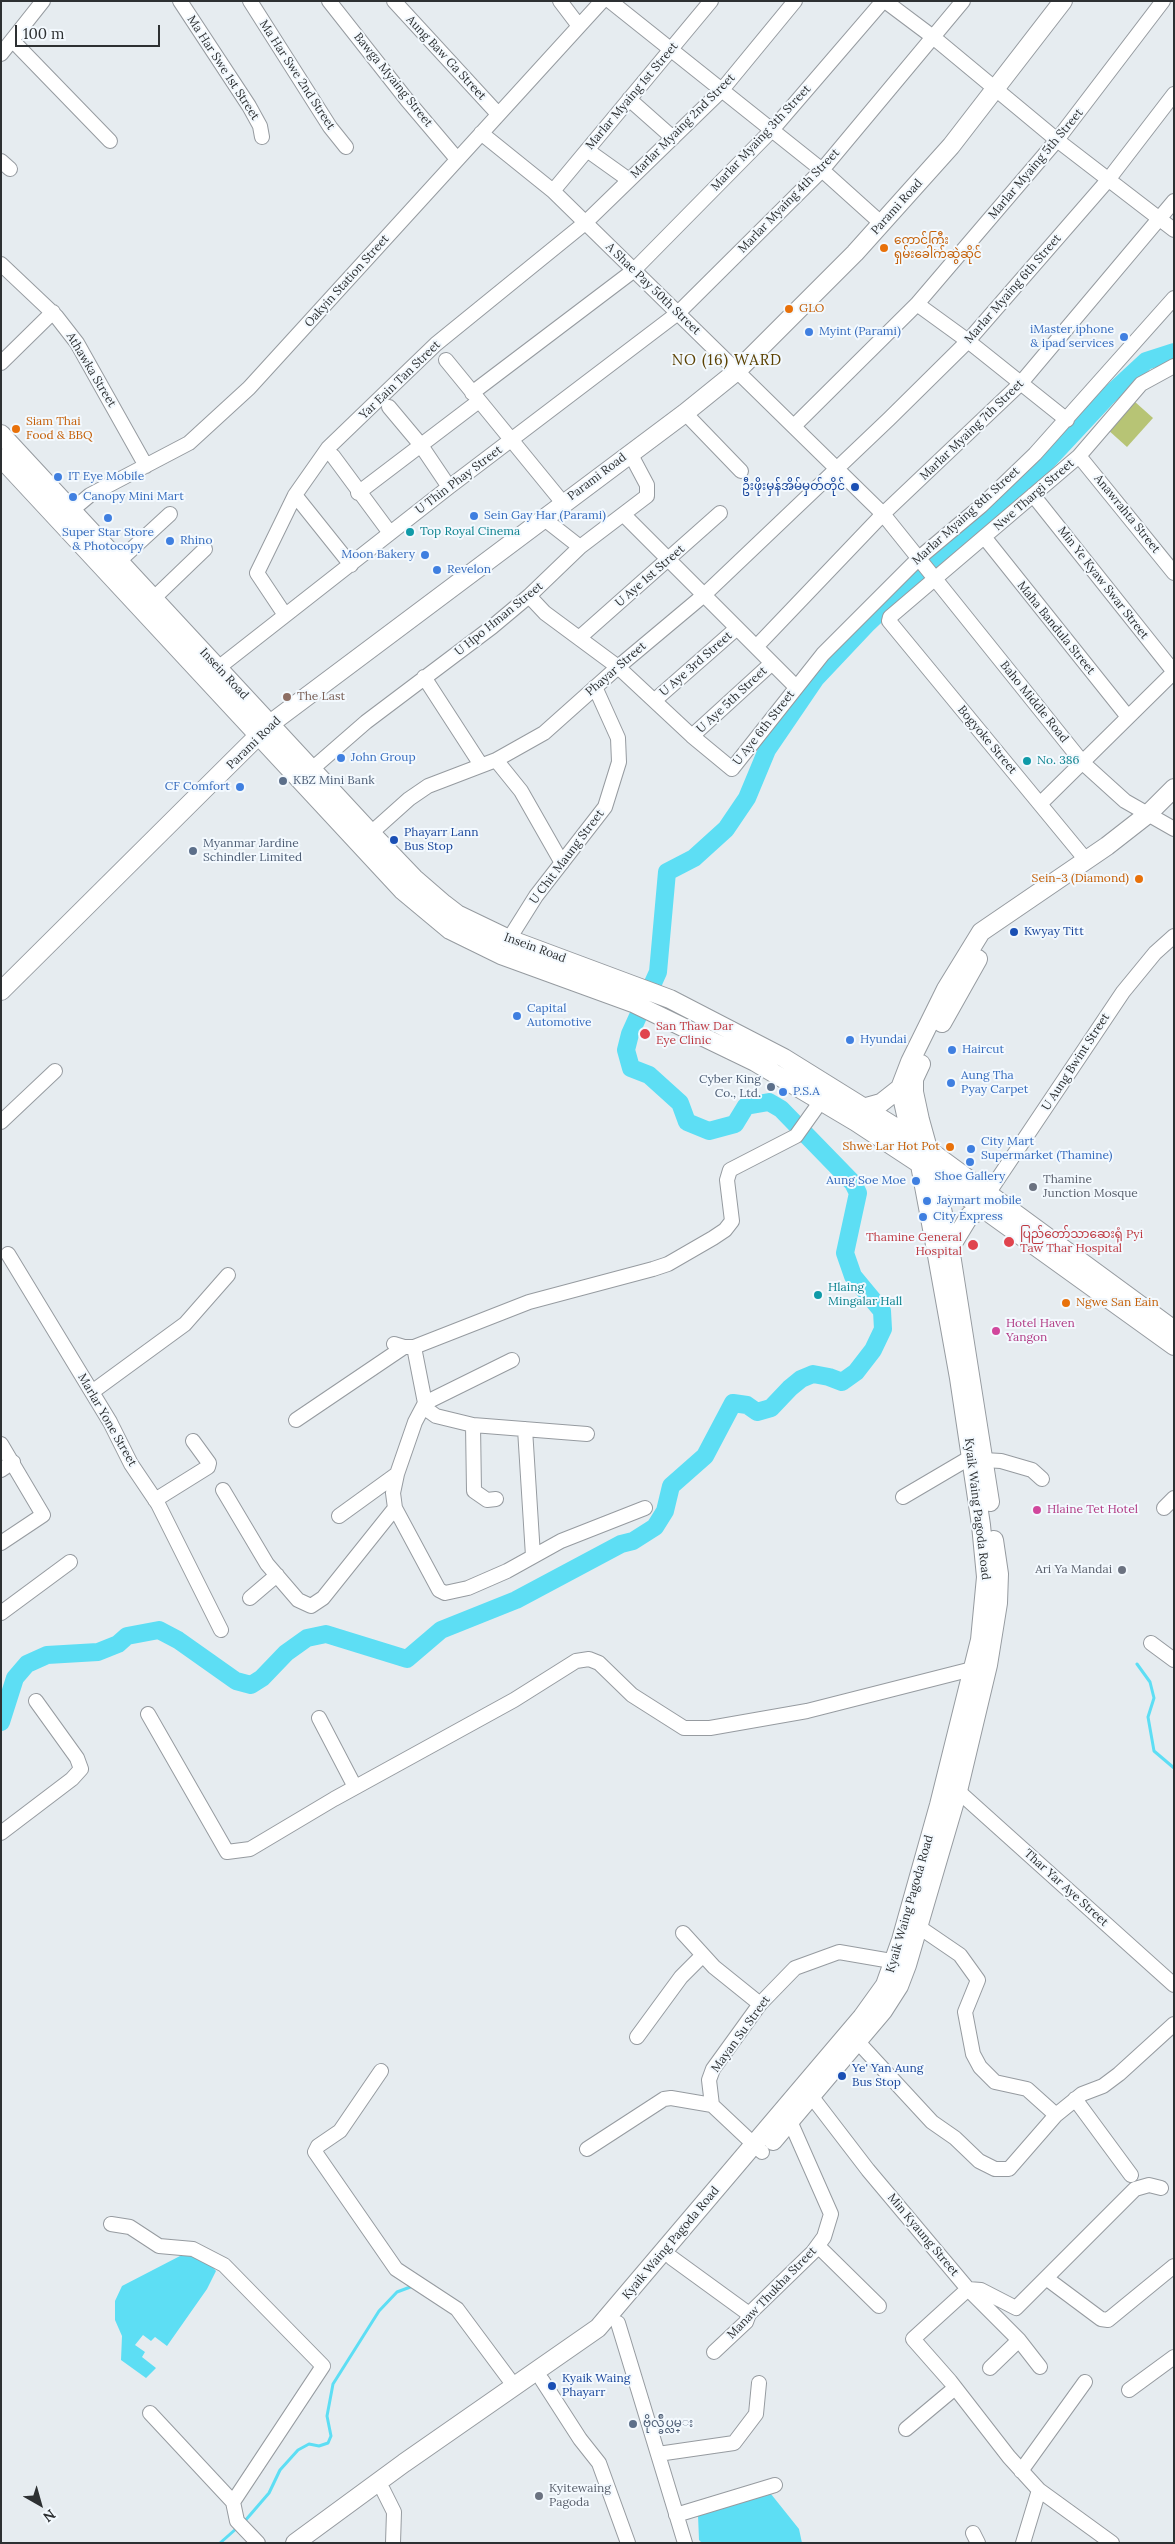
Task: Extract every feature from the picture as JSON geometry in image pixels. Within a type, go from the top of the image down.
[{"type":"main road","name":"Parami Road","points":[[1,991],[265,731],[563,502],[685,414],[737,371],[882,224],[952,146],[1063,1]]},
{"type":"main road","name":"Insein Road","points":[[1,434],[66,515],[265,731],[402,890],[458,934],[502,955],[634,1003],[755,1062],[928,1163],[985,1202],[1045,1236],[1174,1330]]},
{"type":"main road","name":"Insein Road","points":[[1,458],[120,560],[218,668],[265,731],[312,769],[414,878],[457,914],[509,939],[662,995],[784,1058],[911,1138],[928,1163]]},
{"type":"main road","points":[[863,1108],[881,1103],[900,1088],[910,1062],[946,989],[981,932],[1086,860],[1160,821],[1174,788]]},
{"type":"main road","points":[[928,1163],[914,1079],[928,1048],[989,939],[1160,821],[1174,804]]},
{"type":"main road","points":[[531,965],[537,949]]},
{"type":"main road","points":[[900,1088],[911,1138]]},
{"type":"main road","name":"Kyaik Waing Pagoda Road","points":[[758,2148],[790,2121],[808,2092],[901,1963],[919,1927],[980,1667],[980,1640],[986,1577],[977,1458],[950,1248],[928,1163]]},
{"type":"main road","name":"Kyaik Waing Pagoda Road","points":[[928,1163],[977,1458]]},
{"type":"main road","name":"Insein Road","points":[[985,1202],[1020,1237],[1174,1346]]},
{"type":"main road","points":[[950,1248],[970,1215],[985,1202]]},
{"type":"main road","name":"Kyaik Waing Pagoda Road","points":[[295,2543],[404,2463],[598,2328],[667,2255],[808,2092],[858,2042],[884,2011],[899,1986],[901,1963],[950,1790]]},
{"type":"main road","name":"Kyaik Waing Pagoda Road","points":[[310,2543],[383,2490],[594,2344],[618,2323],[667,2255]]},
{"type":"street","points":[[1,54],[42,1]]},
{"type":"street","name":"Ma Har Swe 1st Street","points":[[180,1],[249,106],[260,126],[262,137]]},
{"type":"street","name":"Ma Har Swe 2nd Street","points":[[250,1],[330,127],[346,147]]},
{"type":"street","name":"Bawga Myaing Street","points":[[329,1],[407,100],[457,159]]},
{"type":"street","name":"Aung Baw Ga Street","points":[[394,1],[498,114]]},
{"type":"street","points":[[560,1],[579,26]]},
{"type":"street","name":"Oakyin Station Street","points":[[66,515],[90,495],[190,443],[249,388],[602,1]]},
{"type":"street","points":[[610,1],[822,170],[882,224]]},
{"type":"street","name":"Marlar Myaing 1st Street","points":[[553,191],[711,1]]},
{"type":"street","name":"Marlar Myaing 2nd Street","points":[[585,223],[721,91],[795,1]]},
{"type":"street","points":[[884,1],[933,37],[1058,140],[1174,230]]},
{"type":"street","name":"Marlar Myaing 3th Street","points":[[358,493],[633,271],[772,130],[884,1]]},
{"type":"street","name":"Marlar Myaing 4th Street","points":[[678,313],[822,170],[963,1]]},
{"type":"street","name":"Marlar Myaing 5th Street","points":[[794,426],[917,304],[1058,140],[1163,1]]},
{"type":"street","points":[[12,40],[110,141]]},
{"type":"street","name":"Marlar Myaing 6th Street","points":[[837,470],[968,341],[1108,180],[1174,94]]},
{"type":"street","points":[[630,99],[673,138]]},
{"type":"street","name":"A Shae Pay 50th Street","points":[[481,134],[553,191],[883,514],[920,559]]},
{"type":"street","points":[[587,150],[629,180]]},
{"type":"street","name":"Marlar Myaing 7th Street","points":[[756,647],[883,514],[1020,384],[1174,201]]},
{"type":"street","name":"Yar Eain Tan Street","points":[[285,615],[257,573],[294,495],[328,448],[436,344],[585,223]]},
{"type":"street","name":"Athawka Street","points":[[1,264],[53,312],[77,343],[146,466]]},
{"type":"street","name":"Marlar Myaing 8th Street","points":[[796,687],[823,654],[920,559],[981,506],[1067,420],[1174,298]]},
{"type":"street","points":[[917,304],[968,341],[1067,420]]},
{"type":"street","points":[[1,363],[53,312]]},
{"type":"street","name":"U Thin Phay Street","points":[[218,668],[449,487],[678,313]]},
{"type":"street","points":[[446,360],[563,502]]},
{"type":"street","name":"Nwe Thargi Street","points":[[888,621],[890,617],[935,577],[985,538],[1079,456],[1141,384],[1163,370],[1174,366]]},
{"type":"street","points":[[389,407],[420,444],[449,487]]},
{"type":"street","points":[[685,414],[741,471]]},
{"type":"street","name":"U Hpo Hman Street","points":[[312,769],[366,722],[529,596],[580,546],[624,515],[648,494],[647,485],[630,453]]},
{"type":"street","points":[[333,456],[358,493],[390,533]]},
{"type":"street","name":"Anawrahta Street","points":[[1079,456],[1174,572]]},
{"type":"street","name":"Phayar Street","points":[[371,833],[409,799],[428,786],[496,760],[544,733],[618,667],[704,595],[837,470]]},
{"type":"street","points":[[294,495],[351,565]]},
{"type":"street","name":"Min Ye Kyaw Swar Street","points":[[1033,495],[1174,672]]},
{"type":"street","name":"U Aye 1st Street","points":[[579,638],[720,513]]},
{"type":"street","points":[[120,560],[170,514]]},
{"type":"street","points":[[624,515],[796,687]]},
{"type":"street","points":[[543,518],[580,546]]},
{"type":"street","name":"Maha Bandula Street","points":[[985,538],[1128,717]]},
{"type":"street","points":[[154,598],[205,549]]},
{"type":"street","name":"Baho Middle Road","points":[[920,559],[1083,763],[1125,801],[1160,821]]},
{"type":"street","points":[[529,596],[545,614],[618,667],[692,736]]},
{"type":"street","name":"Bogyoke Street","points":[[888,621],[1086,860]]},
{"type":"street","name":"U Aye 3rd Street","points":[[655,700],[737,628]]},
{"type":"street","name":"U Aye 5th Street","points":[[692,736],[772,663]]},
{"type":"street","points":[[1040,804],[1174,672]]},
{"type":"street","points":[[424,677],[481,765]]},
{"type":"street","name":"U Chit Maung Street","points":[[509,939],[536,896],[605,807],[619,762],[618,738],[595,687]]},
{"type":"street","name":"U Aye 6th Street","points":[[692,736],[732,769],[796,687]]},
{"type":"street","points":[[496,760],[521,792],[562,863]]},
{"type":"street","name":"U Aung Bwint Street","points":[[985,1202],[1123,992],[1155,953],[1174,936]]},
{"type":"street","points":[[1,1122],[55,1071]]},
{"type":"street","points":[[296,1420],[404,1346],[529,1302],[668,1264],[713,1238],[725,1230],[732,1221],[727,1180],[730,1170],[738,1164],[796,1136],[821,1101]]},
{"type":"street","name":"Marlar Yone Street","points":[[8,1254],[110,1422],[131,1464],[155,1500],[221,1630]]},
{"type":"street","points":[[92,1392],[185,1324],[228,1275]]},
{"type":"street","points":[[404,1346],[429,1410],[436,1416],[473,1425],[587,1434]]},
{"type":"street","points":[[512,1360],[426,1403],[416,1422],[397,1474],[393,1493],[395,1508],[439,1590],[445,1593],[468,1588],[507,1571],[561,1541],[645,1508]]},
{"type":"street","points":[[473,1425],[474,1491],[488,1500],[496,1499]]},
{"type":"street","points":[[525,1429],[533,1556]]},
{"type":"street","points":[[155,1500],[208,1467],[209,1463],[193,1440]]},
{"type":"street","points":[[1,1444],[7,1466],[42,1515],[1,1543]]},
{"type":"street","points":[[903,1497],[977,1458],[1001,1461],[1032,1470],[1042,1479]]},
{"type":"street","points":[[338,1516],[397,1474]]},
{"type":"street","points":[[223,1490],[267,1564],[298,1600],[311,1606],[318,1603],[395,1508]]},
{"type":"street","points":[[1,1612],[70,1562]]},
{"type":"street","points":[[250,1598],[277,1575]]},
{"type":"street","points":[[1151,1643],[1174,1660]]},
{"type":"street","points":[[148,1714],[227,1852],[250,1849],[514,1700],[576,1661],[590,1659],[599,1663],[632,1695],[684,1728],[710,1728],[807,1711],[980,1667]]},
{"type":"street","points":[[1,1833],[72,1780],[81,1769],[77,1758],[36,1701]]},
{"type":"street","points":[[320,1718],[356,1788]]},
{"type":"street","name":"Thar Yar Aye Street","points":[[950,1790],[1174,1985]]},
{"type":"street","points":[[919,1927],[960,1955],[978,1980],[965,2012],[973,2054],[980,2067],[995,2082],[1027,2089],[1056,2115]]},
{"type":"street","points":[[683,1933],[724,1976],[760,2004]]},
{"type":"street","name":"Mayan Su Street","points":[[712,2105],[709,2080],[713,2069],[760,2004],[795,1968],[839,1952],[901,1963]]},
{"type":"street","points":[[637,2037],[681,1977],[703,1955]]},
{"type":"street","points":[[858,2042],[932,2122],[954,2138],[975,2158],[995,2169],[1009,2169],[1056,2115],[1075,2099],[1103,2086],[1119,2074],[1174,2024]]},
{"type":"street","points":[[381,2071],[340,2131],[318,2146],[315,2152],[396,2269],[457,2309],[515,2387]]},
{"type":"street","name":"Min Kyaung Street","points":[[808,2092],[868,2170],[968,2289],[1019,2340],[1040,2367]]},
{"type":"street","points":[[587,2149],[664,2099],[671,2098],[712,2105],[758,2148]]},
{"type":"street","points":[[1075,2099],[1130,2175]]},
{"type":"street","name":"Manaw Thukha Street","points":[[714,2352],[746,2322],[749,2314],[818,2246],[824,2237],[831,2214],[790,2121]]},
{"type":"street","points":[[1112,2543],[1038,2490],[913,2339],[968,2289],[981,2290],[1016,2308],[1135,2189],[1149,2185],[1161,2188]]},
{"type":"street","points":[[111,2224],[130,2227],[159,2246],[193,2249],[224,2265],[323,2366],[233,2502]]},
{"type":"street","points":[[818,2246],[880,2306]]},
{"type":"street","points":[[667,2255],[749,2314]]},
{"type":"street","points":[[1046,2278],[1102,2319],[1108,2320],[1174,2266]]},
{"type":"street","points":[[618,2323],[686,2543]]},
{"type":"street","points":[[990,2368],[1019,2340]]},
{"type":"street","points":[[1129,2390],[1174,2357]]},
{"type":"street","points":[[542,2380],[580,2439],[599,2463],[628,2543]]},
{"type":"street","points":[[1021,2471],[1085,2382]]},
{"type":"street","points":[[658,2454],[734,2443],[756,2414],[759,2383]]},
{"type":"street","points":[[906,2429],[955,2388]]},
{"type":"street","points":[[150,2413],[233,2502],[238,2521],[258,2543]]},
{"type":"street","points":[[676,2515],[775,2484]]},
{"type":"street","points":[[383,2490],[394,2512],[393,2543]]},
{"type":"street","points":[[1022,2543],[1038,2490]]},
{"type":"green space","points":[[1134,401],[1153,418],[1127,447],[1107,429]]},
{"type":"water","points":[[180,2256],[198,2256],[210,2264],[216,2271],[207,2289],[167,2346],[155,2337],[151,2341],[143,2335],[135,2345],[145,2352],[142,2357],[156,2368],[146,2378],[121,2360],[122,2336],[115,2320],[115,2301],[122,2286]]},
{"type":"water","points":[[771,2494],[799,2529],[802,2543],[702,2543],[699,2540],[698,2515]]},
{"type":"waterway","points":[[1,1722],[15,1678],[27,1664],[47,1655],[98,1652],[118,1644],[127,1636],[159,1630],[178,1640],[236,1681],[251,1685],[262,1678],[286,1653],[307,1638],[326,1634],[407,1659],[441,1630],[516,1600],[621,1544],[633,1541],[655,1527],[665,1511],[671,1486],[705,1456],[733,1403],[747,1405],[757,1412],[771,1408],[801,1379],[813,1374],[842,1382],[856,1372],[873,1350],[883,1329],[882,1311],[853,1276],[845,1253],[858,1193],[853,1183],[781,1109],[769,1102],[746,1106],[735,1124],[709,1131],[687,1122],[680,1103],[649,1075],[631,1068],[626,1050],[630,1034],[658,972],[667,872],[694,858],[726,829],[747,798],[767,750],[816,678],[866,625],[908,585],[1035,474],[1106,398],[1146,361],[1174,352]]},
{"type":"waterway","points":[[1137,1664],[1150,1682],[1154,1698],[1148,1717],[1154,1751],[1174,1768]]},
{"type":"waterway","points":[[244,2522],[269,2493],[280,2470],[298,2450],[309,2444],[319,2446],[328,2443],[331,2436],[327,2416],[333,2384],[379,2311],[397,2292],[413,2286]]},
{"type":"waterway","points":[[220,2543],[237,2528]]},
{"type":"place","name":"တောင်ကြီး ရှမ်းခေါက်ဆွဲဆိုင်","points":[[884,248]]},
{"type":"place","name":"GLO","points":[[789,309]]},
{"type":"place","name":"Myint (Parami)","points":[[809,332]]},
{"type":"place","name":"iMaster iphone & ipad services","points":[[1124,337]]},
{"type":"place","name":"Siam Thai Food & BBQ","points":[[16,429]]},
{"type":"place","name":"IT Eye Mobile","points":[[58,477]]},
{"type":"place","name":"ဦးဖိုးမှန်အိမ်မှတ်တိုင်","points":[[855,487]]},
{"type":"place","name":"Canopy Mini Mart","points":[[73,497]]},
{"type":"place","name":"Sein Gay Har (Parami)","points":[[474,516]]},
{"type":"place","name":"Super Star Store & Photocopy","points":[[108,518]]},
{"type":"place","name":"Top Royal Cinema","points":[[410,532]]},
{"type":"place","name":"Rhino","points":[[170,541]]},
{"type":"place","name":"Moon Bakery","points":[[425,555]]},
{"type":"place","name":"Revelon","points":[[437,570]]},
{"type":"place","name":"The Last","points":[[287,697]]},
{"type":"place","name":"John Group","points":[[341,758]]},
{"type":"place","name":"No. 386","points":[[1027,761]]},
{"type":"place","name":"KBZ Mini Bank","points":[[283,781]]},
{"type":"place","name":"CF Comfort","points":[[240,787]]},
{"type":"place","name":"Phayarr Lann Bus Stop","points":[[394,840]]},
{"type":"place","name":"Myanmar Jardine Schindler Limited","points":[[193,851]]},
{"type":"place","name":"Sein-3 (Diamond)","points":[[1139,879]]},
{"type":"place","name":"Kwyay Titt","points":[[1014,932]]},
{"type":"place","name":"Capital Automotive","points":[[517,1016]]},
{"type":"place","name":"San Thaw Dar Eye Clinic","points":[[645,1034]]},
{"type":"place","name":"Hyundai","points":[[850,1040]]},
{"type":"place","name":"Haircut","points":[[952,1050]]},
{"type":"place","name":"Aung Tha Pyay Carpet","points":[[951,1083]]},
{"type":"place","name":"Cyber King Co., Ltd.","points":[[771,1087]]},
{"type":"place","name":"P.S.A","points":[[783,1092]]},
{"type":"place","name":"Shwe Lar Hot Pot","points":[[950,1147]]},
{"type":"place","name":"City Mart Supermarket (Thamine)","points":[[971,1149]]},
{"type":"place","name":"Shoe Gallery","points":[[970,1162]]},
{"type":"place","name":"Aung Soe Moe","points":[[916,1181]]},
{"type":"place","name":"Thamine Junction Mosque","points":[[1033,1187]]},
{"type":"place","name":"Jaymart mobile","points":[[927,1201]]},
{"type":"place","name":"City Express","points":[[923,1217]]},
{"type":"place","name":"ပြည်တော်သာဆေးရုံ Pyi Taw Thar Hospital","points":[[1009,1242]]},
{"type":"place","name":"Thamine General Hospital","points":[[973,1245]]},
{"type":"place","name":"Hlaing Mingalar Hall","points":[[818,1295]]},
{"type":"place","name":"Ngwe San Eain","points":[[1066,1303]]},
{"type":"place","name":"Hotel Haven Yangon","points":[[996,1331]]},
{"type":"place","name":"Hlaine Tet Hotel","points":[[1037,1510]]},
{"type":"place","name":"Ari Ya Mandai","points":[[1122,1570]]},
{"type":"place","name":"Ye' Yan Aung Bus Stop","points":[[842,2076]]},
{"type":"place","name":"Kyaik Waing Phayarr","points":[[552,2386]]},
{"type":"place","name":"ဗိုလ္ခ်ဳပ္လမ္း","points":[[633,2424]]},
{"type":"place","name":"Kyitewaing Pagoda","points":[[539,2496]]},
{"type":"district","name":"NO (16) WARD","points":[[727,361]]}]
